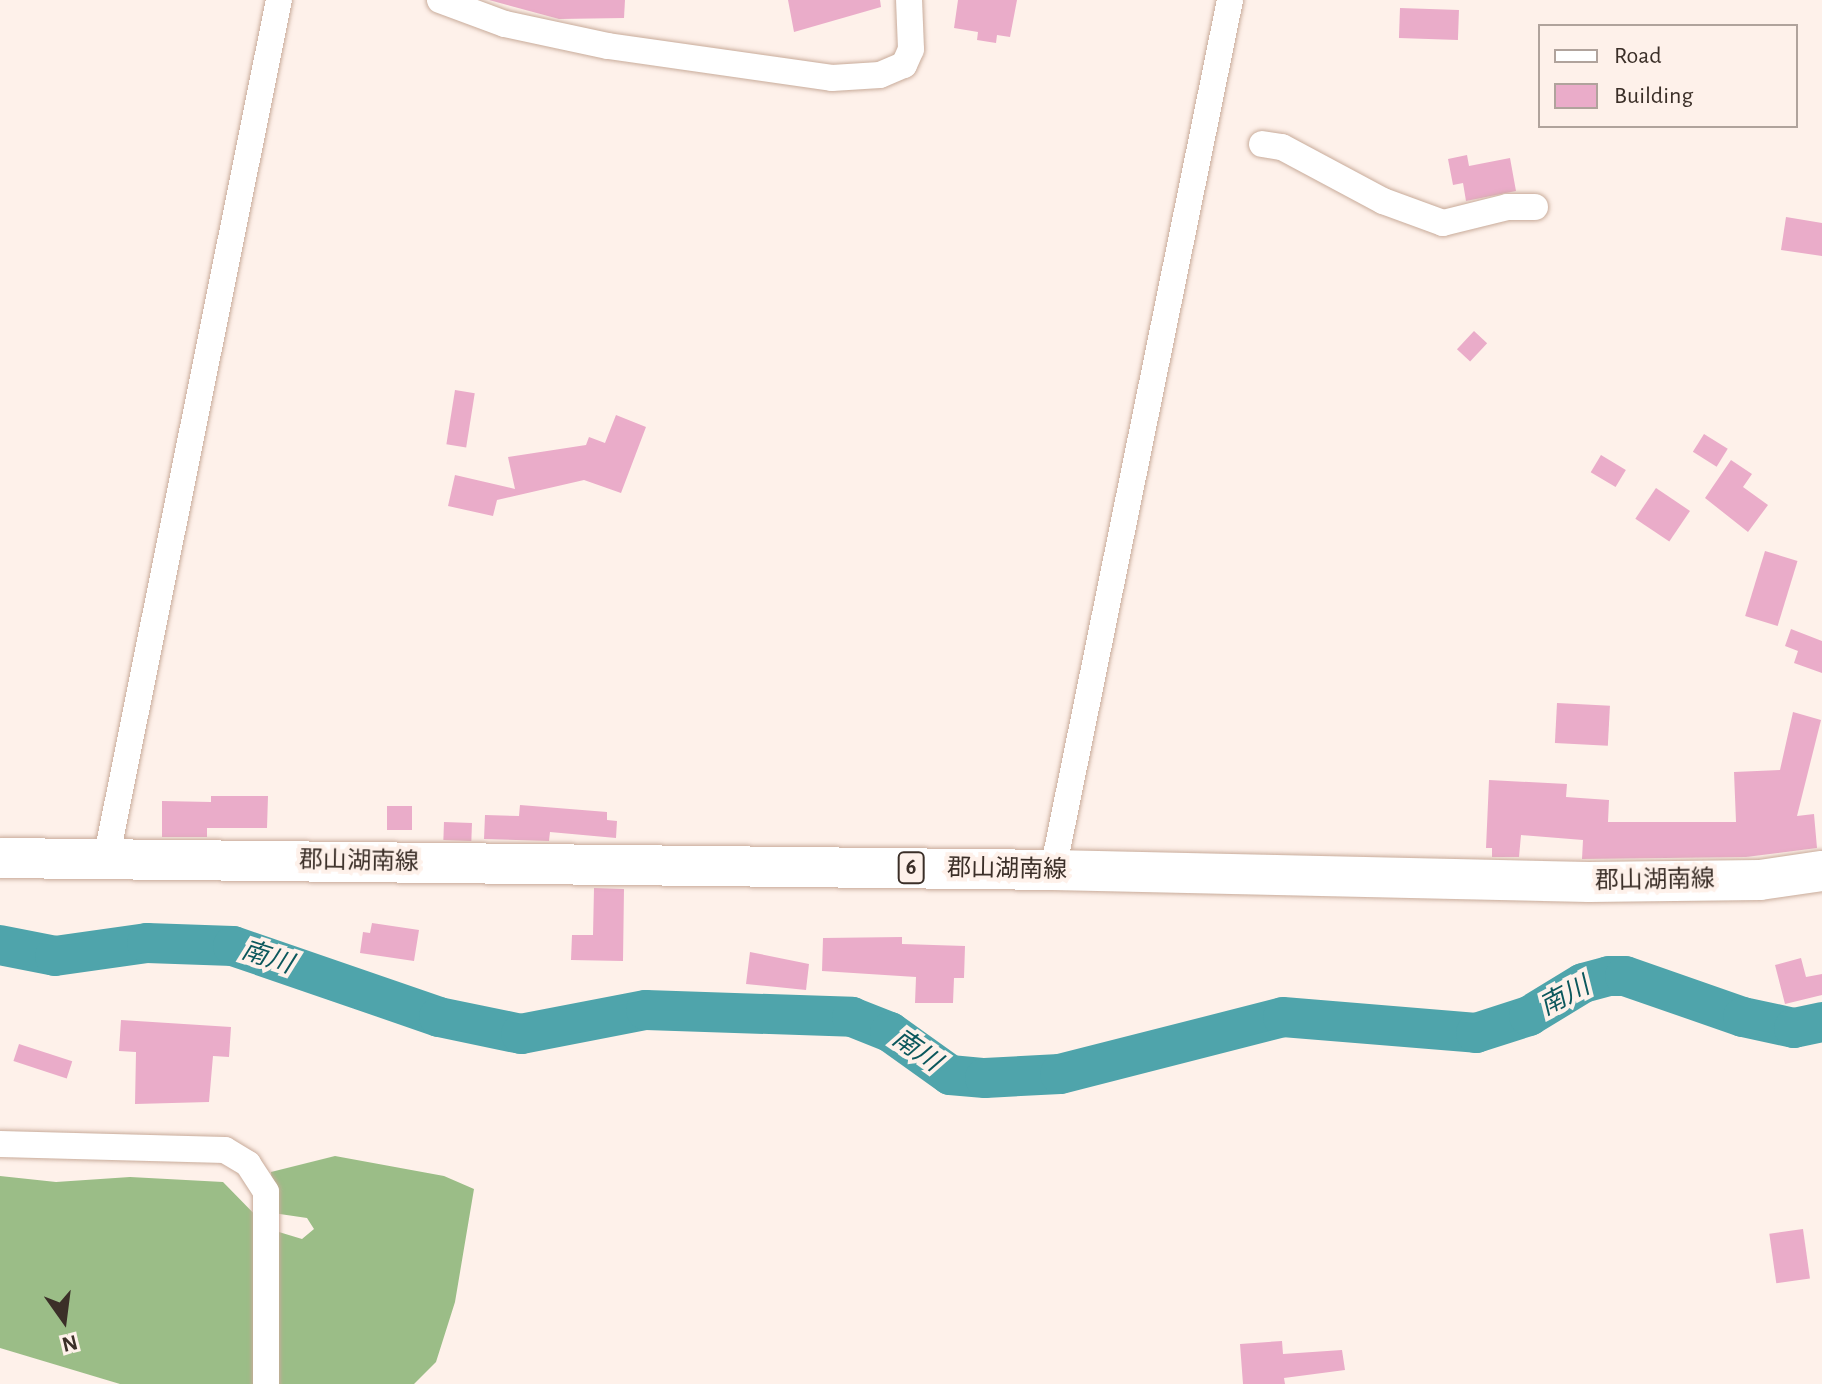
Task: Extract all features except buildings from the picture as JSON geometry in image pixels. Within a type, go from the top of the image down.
[{"type":"main road","name":"郡山湖南線","points":[[0,858],[1053,870],[1589,882],[1760,880],[1822,871]]},
{"type":"street","points":[[106,860],[279,0]]},
{"type":"street","points":[[440,0],[505,24],[608,46],[832,78],[880,75],[904,65],[911,49],[909,0]]},
{"type":"street","points":[[1053,870],[1230,0]]},
{"type":"street","points":[[1262,144],[1282,147],[1383,201],[1443,223],[1507,207],[1535,207]]},
{"type":"street","points":[[0,1144],[225,1150],[248,1164],[266,1192],[266,1384]]},
{"type":"green space","points":[[335,1156],[444,1176],[474,1189],[455,1302],[436,1362],[414,1384],[120,1384],[0,1348],[0,1176],[56,1182],[130,1177],[223,1182],[269,1229],[302,1239],[314,1229],[307,1218],[273,1213],[271,1172]]},
{"type":"waterway","name":"南川","points":[[0,945],[55,956],[147,943],[233,946],[439,1017],[521,1034],[646,1010],[852,1017],[890,1032],[950,1075],[985,1078],[1060,1074],[1283,1017],[1476,1033],[1529,1016],[1583,983],[1609,976],[1625,976],[1743,1017],[1794,1028],[1822,1022]]}]
